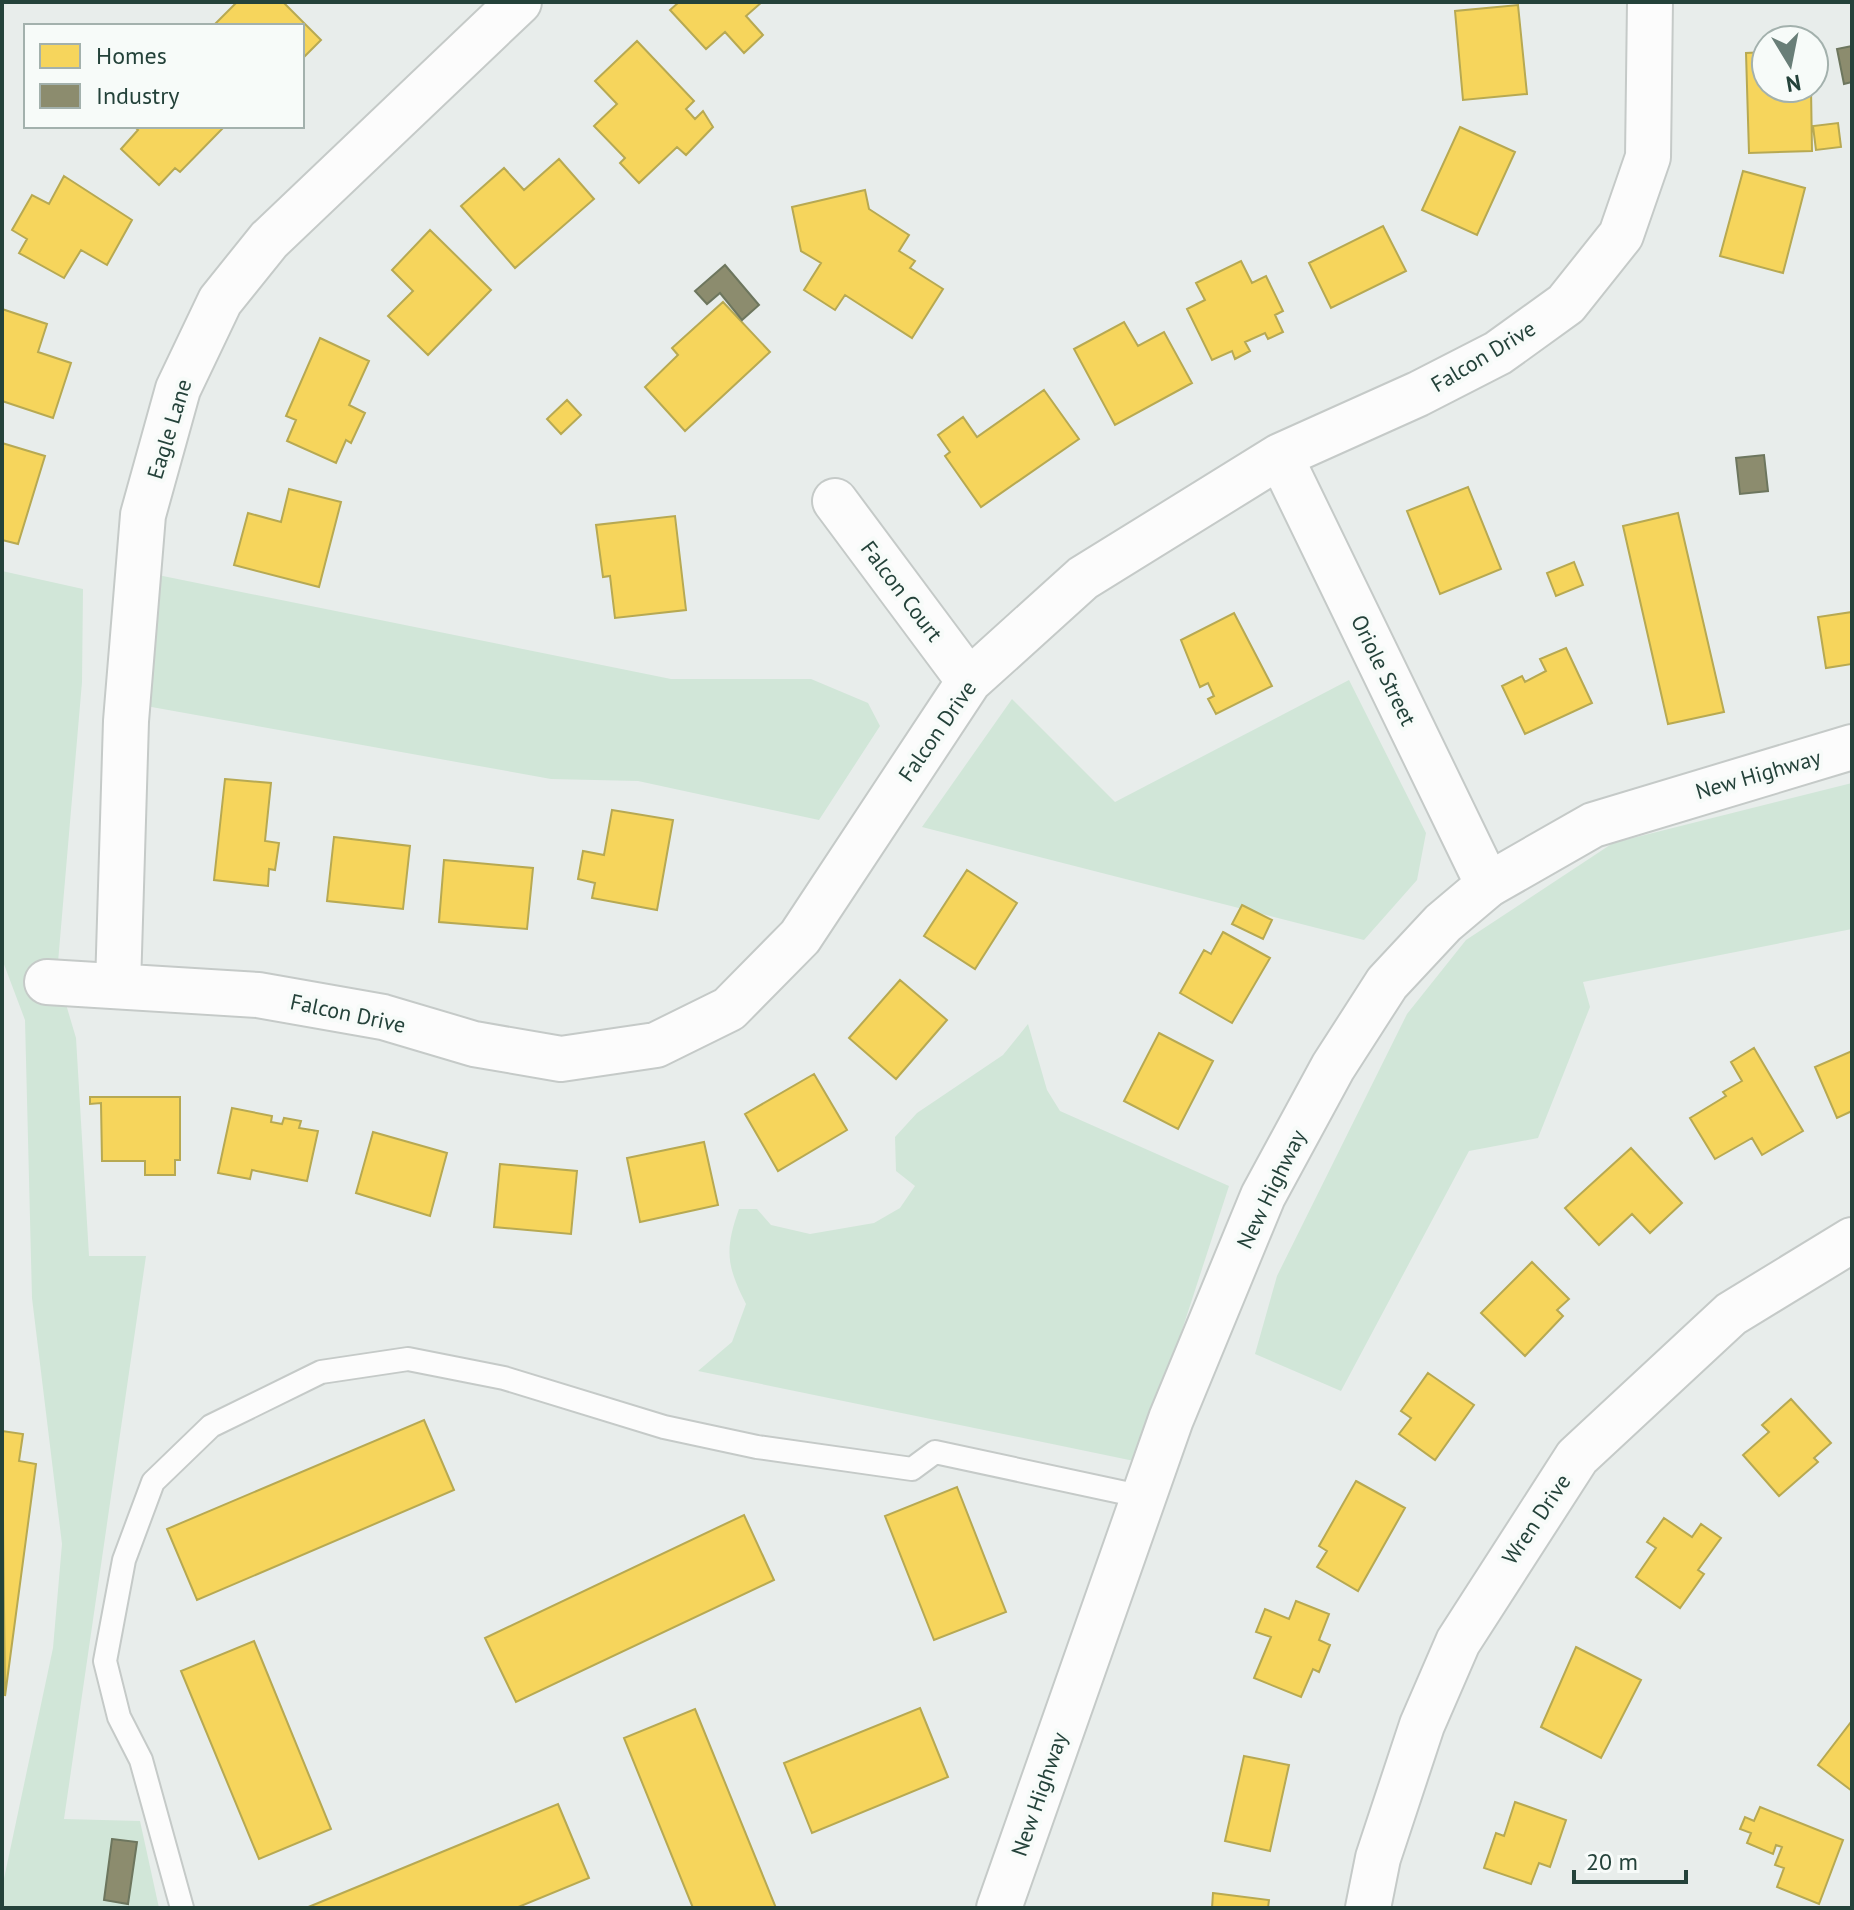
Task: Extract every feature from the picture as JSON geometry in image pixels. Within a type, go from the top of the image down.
[{"type":"street","name":"Eagle Lane","points":[[118,986],[126,721],[143,515],[178,389],[220,301],[269,240],[519,2]]},
{"type":"street","name":"Falcon Drive","points":[[47,982],[258,995],[383,1017],[474,1044],[561,1059],[656,1045],[729,1009],[800,937],[969,681],[1083,578],[1280,456],[1418,394],[1498,353],[1566,304],[1621,235],[1648,157],[1650,2]]},
{"type":"street","name":"Oriole Street","points":[[1280,456],[1488,885]]},
{"type":"street","name":"Falcon Court","points":[[835,501],[969,681]]},
{"type":"street","name":"New Highway","points":[[999,1908],[1171,1419],[1263,1196],[1333,1067],[1387,983],[1443,923],[1488,885],[1593,825],[1852,747]]},
{"type":"street","name":"Wren Drive","points":[[1368,1908],[1378,1858],[1422,1725],[1458,1642],[1577,1457],[1731,1314],[1852,1240]]},
{"type":"lane","points":[[182,1908],[141,1760],[119,1717],[105,1661],[124,1560],[153,1482],[211,1426],[321,1372],[408,1359],[504,1378],[664,1427],[757,1447],[912,1469],[935,1452],[1144,1497]]},
{"type":"green space","points":[[2,571],[83,589],[82,682],[57,974],[76,1038],[89,1256],[146,1256],[64,1819],[140,1821],[159,1908],[2,1908],[2,1888],[53,1648],[62,1544],[32,1298],[25,1020],[2,959]]},
{"type":"green space","points":[[153,574],[671,679],[811,679],[868,703],[880,726],[819,820],[638,781],[551,779],[146,706]]},
{"type":"green space","points":[[1349,680],[1426,833],[1417,880],[1364,940],[922,827],[1012,699],[1115,802]]},
{"type":"green space","points":[[1852,783],[1852,929],[1583,982],[1590,1007],[1538,1138],[1469,1151],[1341,1391],[1255,1354],[1277,1276],[1407,1014],[1466,940],[1613,843]]},
{"type":"green space","points":[[1028,1024],[1047,1090],[1060,1111],[1229,1186],[1139,1462],[698,1371],[732,1342],[746,1304],[730,1258],[731,1236],[739,1209],[757,1209],[771,1225],[810,1234],[874,1223],[900,1208],[915,1186],[896,1171],[895,1137],[917,1113],[1003,1055]]},
{"type":"building: Homes","points":[[237,2],[283,2],[321,40],[304,57],[304,24],[215,24]]},
{"type":"building: Homes","points":[[679,2],[762,2],[746,16],[763,35],[744,53],[725,32],[706,49],[670,10]]},
{"type":"building: Homes","points":[[1518,5],[1527,94],[1463,100],[1455,11]]},
{"type":"building: Homes","points":[[637,41],[694,101],[686,109],[695,119],[703,111],[713,127],[686,155],[677,147],[639,183],[620,163],[625,158],[594,126],[617,104],[595,81]]},
{"type":"building: Homes","points":[[1746,53],[1750,53],[1750,104],[1811,104],[1812,151],[1749,153]]},
{"type":"building: Homes","points":[[1838,123],[1841,147],[1816,150],[1813,126]]},
{"type":"building: Homes","points":[[1460,127],[1515,152],[1477,235],[1422,210]]},
{"type":"building: Homes","points":[[136,128],[222,129],[180,172],[175,168],[159,185],[121,149],[138,130]]},
{"type":"building: Homes","points":[[559,159],[594,199],[515,268],[461,206],[504,168],[524,190]]},
{"type":"building: Homes","points":[[1743,171],[1805,188],[1783,273],[1720,256]]},
{"type":"building: Homes","points":[[64,176],[132,220],[107,265],[81,250],[64,278],[19,253],[27,239],[12,230],[32,195],[49,204]]},
{"type":"building: Homes","points":[[865,190],[869,209],[909,235],[899,251],[915,261],[910,268],[943,289],[912,338],[845,295],[835,310],[804,290],[821,263],[801,251],[792,207]]},
{"type":"building: Homes","points":[[1383,226],[1406,271],[1331,308],[1309,263]]},
{"type":"building: Homes","points":[[430,230],[491,290],[428,355],[388,316],[413,291],[392,270]]},
{"type":"building: Homes","points":[[1241,261],[1252,283],[1266,276],[1283,311],[1275,315],[1283,332],[1268,339],[1265,333],[1245,342],[1250,351],[1235,359],[1232,351],[1212,360],[1187,309],[1205,300],[1196,283]]},
{"type":"building: Homes","points":[[723,302],[770,352],[685,431],[645,387],[678,355],[672,348]]},
{"type":"building: Homes","points":[[2,309],[47,324],[38,352],[71,363],[53,418],[2,401]]},
{"type":"building: Homes","points":[[1124,322],[1138,346],[1164,332],[1192,383],[1115,425],[1074,349]]},
{"type":"building: Homes","points":[[320,338],[369,361],[349,405],[365,413],[351,443],[346,440],[336,463],[287,441],[296,420],[286,416]]},
{"type":"building: Homes","points":[[1044,390],[1079,439],[981,507],[945,456],[950,452],[938,435],[963,417],[977,437]]},
{"type":"building: Homes","points":[[567,400],[581,415],[561,434],[547,419]]},
{"type":"building: Homes","points":[[2,443],[45,456],[18,544],[2,540]]},
{"type":"building: Homes","points":[[1468,487],[1501,569],[1440,594],[1407,511]]},
{"type":"building: Homes","points":[[289,489],[341,502],[319,587],[234,565],[248,513],[281,522]]},
{"type":"building: Homes","points":[[1678,513],[1724,712],[1668,724],[1623,526]]},
{"type":"building: Homes","points":[[675,516],[686,610],[615,618],[610,576],[603,577],[596,525]]},
{"type":"building: Homes","points":[[1574,562],[1583,585],[1556,596],[1547,573]]},
{"type":"building: Homes","points":[[1852,612],[1852,664],[1826,668],[1818,617]]},
{"type":"building: Homes","points":[[1234,613],[1272,686],[1216,714],[1208,699],[1214,696],[1208,683],[1200,687],[1181,640]]},
{"type":"building: Homes","points":[[1566,648],[1592,703],[1525,734],[1502,686],[1522,676],[1525,682],[1546,671],[1540,659]]},
{"type":"building: Homes","points":[[225,779],[271,783],[265,841],[279,843],[275,870],[269,869],[268,886],[214,880]]},
{"type":"building: Homes","points":[[612,810],[673,820],[657,910],[592,898],[595,883],[578,879],[583,851],[604,855]]},
{"type":"building: Homes","points":[[334,837],[410,846],[403,909],[327,901]]},
{"type":"building: Homes","points":[[444,860],[533,868],[527,929],[439,922]]},
{"type":"building: Homes","points":[[967,870],[1017,903],[975,969],[924,936]]},
{"type":"building: Homes","points":[[1242,905],[1272,920],[1263,939],[1232,924]]},
{"type":"building: Homes","points":[[1223,932],[1270,958],[1232,1023],[1180,993],[1204,950],[1211,954]]},
{"type":"building: Homes","points":[[900,980],[947,1020],[896,1079],[849,1038]]},
{"type":"building: Homes","points":[[1159,1033],[1213,1061],[1178,1129],[1124,1101]]},
{"type":"building: Homes","points":[[1754,1048],[1803,1131],[1762,1155],[1752,1138],[1715,1159],[1690,1118],[1726,1096],[1723,1092],[1742,1081],[1731,1062]]},
{"type":"building: Homes","points":[[1852,1051],[1852,1111],[1837,1118],[1815,1067]]},
{"type":"building: Homes","points":[[814,1074],[847,1130],[778,1171],[745,1114]]},
{"type":"building: Homes","points":[[90,1097],[180,1097],[180,1160],[175,1160],[175,1175],[145,1175],[145,1161],[102,1161],[101,1103],[90,1104]]},
{"type":"building: Homes","points":[[232,1108],[272,1116],[271,1122],[282,1124],[284,1118],[301,1121],[299,1128],[318,1131],[307,1181],[252,1170],[250,1179],[218,1173]]},
{"type":"building: Homes","points":[[373,1132],[447,1153],[430,1216],[356,1193]]},
{"type":"building: Homes","points":[[704,1142],[718,1205],[640,1222],[627,1158]]},
{"type":"building: Homes","points":[[1631,1148],[1682,1203],[1650,1233],[1632,1214],[1599,1245],[1565,1208]]},
{"type":"building: Homes","points":[[500,1164],[577,1171],[571,1234],[494,1227]]},
{"type":"building: Homes","points":[[1532,1262],[1569,1299],[1557,1310],[1563,1316],[1525,1356],[1481,1313]]},
{"type":"building: Homes","points":[[1428,1373],[1474,1405],[1435,1460],[1399,1434],[1411,1418],[1401,1411]]},
{"type":"building: Homes","points":[[1791,1399],[1831,1443],[1814,1458],[1818,1462],[1779,1496],[1743,1455],[1769,1432],[1762,1425]]},
{"type":"building: Homes","points":[[424,1420],[454,1490],[197,1600],[167,1529]]},
{"type":"building: Homes","points":[[2,1431],[23,1434],[19,1461],[36,1464],[5,1696]]},
{"type":"building: Homes","points":[[1356,1481],[1405,1508],[1358,1591],[1317,1567],[1327,1551],[1319,1546]]},
{"type":"building: Homes","points":[[957,1487],[1006,1612],[934,1640],[885,1516]]},
{"type":"building: Homes","points":[[744,1515],[774,1580],[516,1702],[485,1638]]},
{"type":"building: Homes","points":[[1664,1518],[1692,1537],[1701,1524],[1721,1538],[1698,1570],[1704,1574],[1680,1608],[1636,1577],[1656,1548],[1647,1542]]},
{"type":"building: Homes","points":[[1296,1601],[1329,1614],[1319,1640],[1330,1645],[1319,1672],[1313,1669],[1301,1697],[1254,1678],[1271,1637],[1256,1632],[1265,1609],[1289,1619]]},
{"type":"building: Homes","points":[[254,1641],[331,1829],[259,1859],[181,1671]]},
{"type":"building: Homes","points":[[1576,1647],[1641,1680],[1601,1758],[1541,1727]]},
{"type":"building: Homes","points":[[920,1708],[948,1777],[812,1833],[784,1763]]},
{"type":"building: Homes","points":[[695,1709],[776,1908],[693,1908],[624,1738]]},
{"type":"building: Homes","points":[[1852,1722],[1852,1791],[1818,1765]]},
{"type":"building: Homes","points":[[1244,1756],[1289,1765],[1270,1851],[1225,1841]]},
{"type":"building: Homes","points":[[1515,1802],[1566,1820],[1550,1867],[1539,1863],[1531,1884],[1484,1868],[1496,1833],[1504,1836]]},
{"type":"building: Homes","points":[[558,1804],[589,1878],[516,1908],[306,1908]]},
{"type":"building: Homes","points":[[1760,1807],[1843,1840],[1819,1904],[1777,1887],[1784,1868],[1775,1865],[1782,1847],[1776,1845],[1773,1854],[1747,1843],[1751,1833],[1740,1829],[1745,1817],[1754,1821]]},
{"type":"building: Homes","points":[[1213,1893],[1269,1900],[1268,1908],[1212,1908]]},
{"type":"building: Industry","points":[[1852,46],[1852,82],[1844,84],[1837,49]]},
{"type":"building: Industry","points":[[725,265],[759,305],[742,320],[720,293],[707,304],[695,291]]},
{"type":"building: Industry","points":[[1764,455],[1768,491],[1740,494],[1736,458]]},
{"type":"building: Industry","points":[[112,1839],[137,1842],[128,1904],[104,1900]]}]
